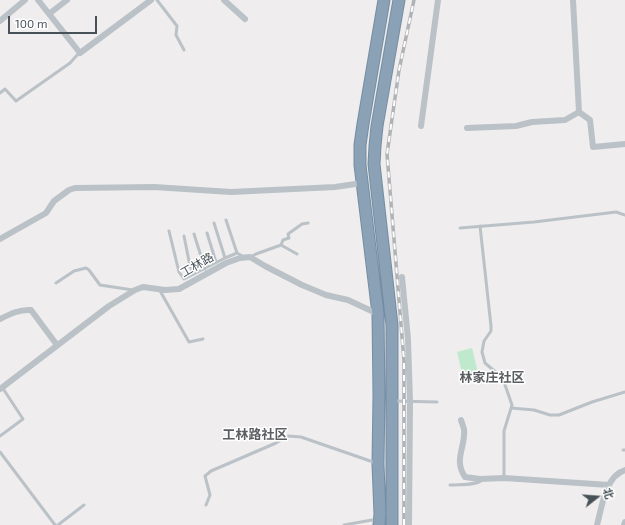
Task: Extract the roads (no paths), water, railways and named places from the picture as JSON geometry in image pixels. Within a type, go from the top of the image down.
[{"type":"highway","points":[[374,523],[378,464],[378,314],[362,183],[360,145],[384,0]]},
{"type":"highway","points":[[392,525],[393,401],[391,310],[374,164],[374,146],[399,0]]},
{"type":"street","points":[[0,21],[24,0]]},
{"type":"street","points":[[38,0],[80,53],[151,0]]},
{"type":"street","points":[[49,14],[67,0]]},
{"type":"street","points":[[139,0],[144,6]]},
{"type":"street","points":[[224,0],[245,19]]},
{"type":"street","points":[[421,126],[438,0]]},
{"type":"street","points":[[573,0],[579,112]]},
{"type":"street","points":[[467,128],[516,126],[532,122],[565,120],[579,112]]},
{"type":"street","points":[[579,112],[590,120],[593,147],[625,144]]},
{"type":"street","points":[[0,239],[46,213],[54,201],[69,190],[75,188],[154,187],[231,192],[335,188],[362,183]]},
{"type":"street","points":[[247,257],[302,285],[326,295],[348,300],[378,314],[391,310]]},
{"type":"street","name":"工林路","points":[[1,388],[109,306],[135,290],[143,287],[160,290],[179,289],[226,263],[247,257]]},
{"type":"street","points":[[402,277],[408,339],[410,401],[409,525]]},
{"type":"street","points":[[0,319],[12,313],[26,309],[31,310],[57,345]]},
{"type":"street","points":[[461,420],[464,430],[459,462],[461,472],[465,477],[609,485]]},
{"type":"street","points":[[597,525],[609,485],[618,472],[625,470]]},
{"type":"lane","points":[[157,0],[177,26],[176,35],[184,50]]},
{"type":"lane","points":[[0,93],[5,89],[16,101],[70,63],[80,53]]},
{"type":"lane","points":[[460,228],[534,222],[616,212],[625,215]]},
{"type":"lane","points":[[226,220],[237,253]]},
{"type":"lane","points":[[214,223],[224,258]]},
{"type":"lane","points":[[169,230],[179,272],[184,279],[224,258],[237,253],[247,257],[281,245],[284,240],[289,238],[288,234],[302,224],[308,223]]},
{"type":"lane","points":[[480,226],[491,326],[491,331],[484,341],[482,352],[485,363],[498,374],[504,382],[512,405],[504,431],[504,478]]},
{"type":"lane","points":[[207,233],[216,262]]},
{"type":"lane","points":[[194,234],[205,269]]},
{"type":"lane","points":[[184,236],[190,266],[194,274]]},
{"type":"lane","points":[[281,245],[297,254]]},
{"type":"lane","points":[[56,283],[74,271],[86,268],[100,285],[135,290]]},
{"type":"lane","points":[[160,290],[189,342],[203,339]]},
{"type":"lane","points":[[0,436],[23,419],[1,388]]},
{"type":"lane","points":[[511,408],[534,410],[550,415],[559,415],[592,402],[625,392]]},
{"type":"lane","points":[[393,401],[437,402]]},
{"type":"lane","points":[[206,506],[210,495],[205,476],[210,471],[276,443],[288,436],[301,437],[378,464]]},
{"type":"lane","points":[[0,452],[57,525],[84,505]]},
{"type":"lane","points":[[450,485],[480,482],[484,479]]},
{"type":"lane","points":[[344,525],[374,523]]},
{"type":"railway","points":[[404,525],[404,361],[387,154],[399,70],[414,0]]},
{"type":"district","name":"林家庄社区","points":[[492,378]]},
{"type":"district","name":"工林路社区","points":[[255,435]]}]
